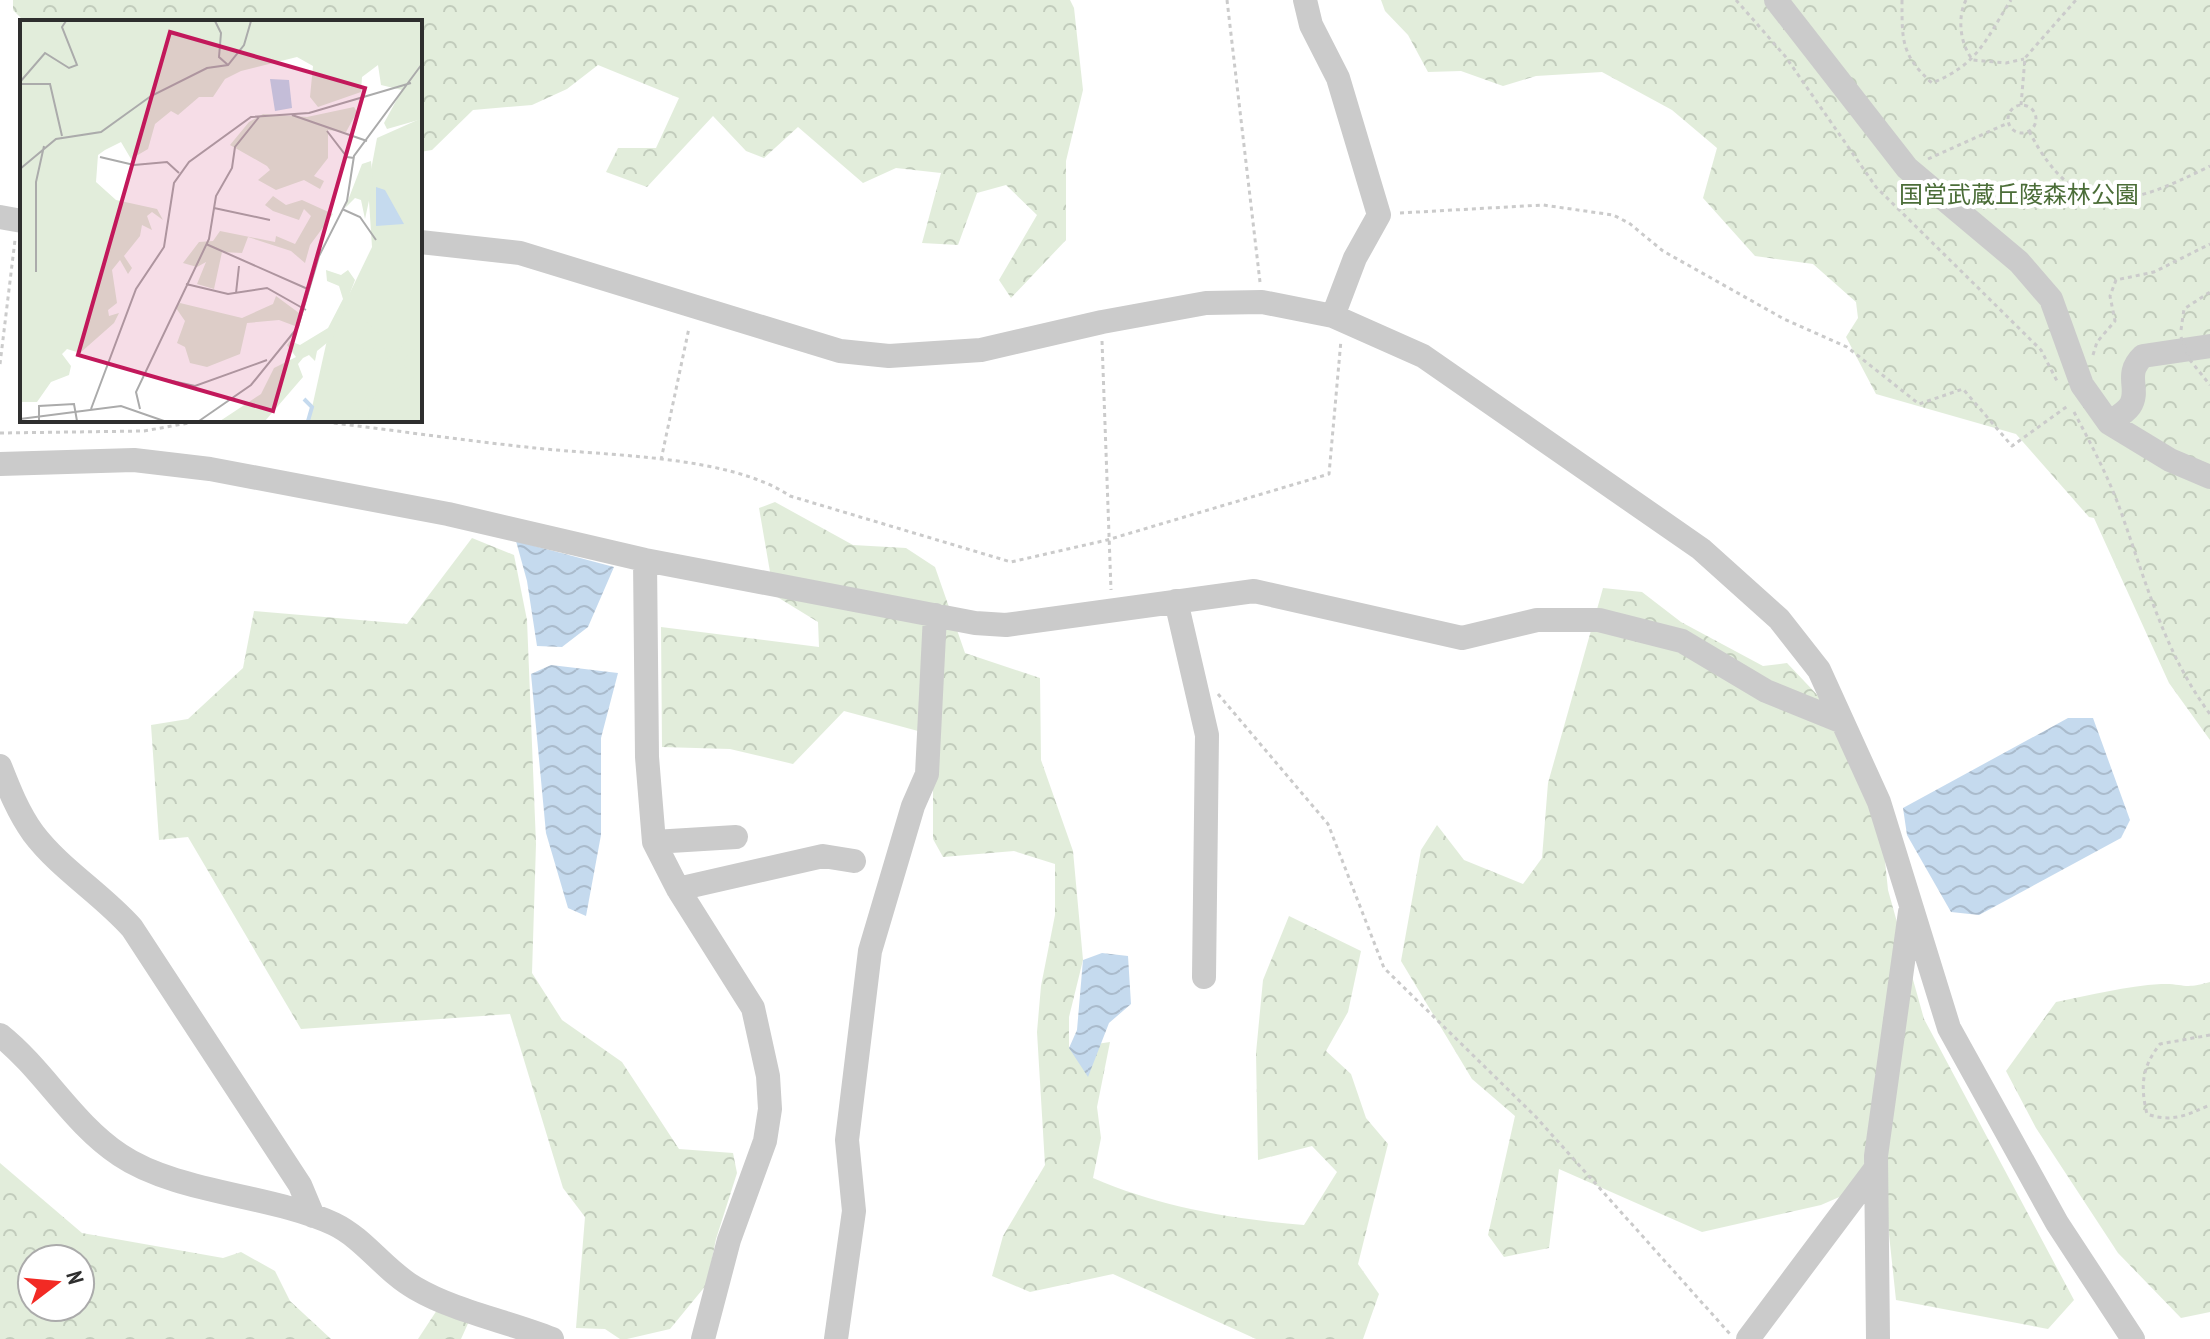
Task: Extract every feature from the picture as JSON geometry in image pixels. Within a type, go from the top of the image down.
[{"type":"street","points":[[1305,0],[1311,25],[1338,78],[1379,215],[1355,258],[1338,318]]},
{"type":"street","points":[[1776,0],[1907,168],[2019,262],[2051,299],[2076,395],[2109,423],[2170,460],[2210,477]]},
{"type":"street","points":[[422,242],[520,253],[693,309],[840,351],[889,356],[981,350],[1102,322],[1206,303],[1262,302],[1338,318],[1423,356],[1701,549],[1779,619],[1819,670],[1879,802],[1949,1028],[2057,1223],[2133,1339]]},
{"type":"street","points":[[2109,423],[2131,404],[2134,396],[2132,372],[2143,356],[2210,346]]},
{"type":"street","points":[[0,464],[134,460],[210,469],[448,514],[645,560],[935,615],[1006,625],[1254,591],[1462,638],[1537,620],[1599,620],[1682,641],[1766,691],[1840,721]]},
{"type":"street","points":[[645,560],[647,757],[654,842],[678,889],[753,1008],[768,1076],[770,1109],[765,1141],[729,1240],[703,1339]]},
{"type":"street","points":[[1176,601],[1207,735],[1204,977]]},
{"type":"street","points":[[836,1339],[854,1211],[847,1140],[870,951],[913,806],[927,774],[926,739],[935,615]]},
{"type":"street","points":[[913,775],[926,739]]},
{"type":"street","points":[[0,766],[15,802],[34,834],[108,900],[132,928],[293,1172],[313,1216]]},
{"type":"street","points":[[654,842],[736,837]]},
{"type":"street","points":[[678,889],[823,856],[854,861]]},
{"type":"street","points":[[1878,1339],[1876,1168],[1911,901]]},
{"type":"street","points":[[0,1035],[24,1054],[75,1115],[121,1156],[165,1175],[313,1216],[350,1234],[394,1275],[437,1300],[552,1339]]},
{"type":"street","points":[[1748,1339],[1876,1168]]},
{"type":"path","points":[[1227,0],[1262,302]]},
{"type":"path","points":[[1736,0],[1785,56],[1876,187],[2041,350],[2076,395],[2120,508],[2154,608],[2196,696],[2210,714]]},
{"type":"path","points":[[1902,0],[1902,39],[1911,64],[1932,83],[1954,74],[1973,60],[2011,0]]},
{"type":"path","points":[[1966,0],[1960,12],[1965,51],[1973,60],[2006,63],[2025,58],[2076,0]]},
{"type":"path","points":[[2021,105],[2025,58]]},
{"type":"path","points":[[2008,123],[2010,111],[2021,105],[2027,106],[2035,115],[2029,131],[2044,159],[2072,189],[2102,201],[2158,190],[2210,166]]},
{"type":"path","points":[[1907,168],[2008,123]]},
{"type":"path","points":[[2008,123],[2017,132],[2029,131]]},
{"type":"path","points":[[1379,215],[1543,205],[1579,207],[1613,215],[1629,223],[1663,251],[1784,319],[1847,347],[1919,404],[1963,389],[2012,446],[2076,395],[2097,342],[2115,321],[2110,296],[2116,280],[2154,272],[2210,244]]},
{"type":"path","points":[[0,364],[13,219]]},
{"type":"path","points":[[2210,292],[2184,309],[2181,337],[2190,360],[2210,385]]},
{"type":"path","points":[[661,460],[693,309]]},
{"type":"path","points":[[328,422],[661,460],[767,480],[790,496],[1011,562],[1107,540],[1329,474],[1338,318]]},
{"type":"path","points":[[1102,322],[1107,540],[1112,596],[1119,611]]},
{"type":"path","points":[[0,433],[144,431],[194,422]]},
{"type":"path","points":[[1193,683],[1220,695],[1328,824],[1384,968],[1536,1117],[1734,1339]]},
{"type":"path","points":[[2210,1035],[2160,1044],[2147,1061],[2141,1089],[2147,1114],[2162,1119],[2175,1120],[2210,1105]]},
{"type":"green space","points":[[13,0],[1070,0],[1074,8],[1083,90],[1066,161],[1066,240],[1011,298],[999,280],[1037,215],[1006,185],[977,193],[958,245],[922,243],[941,173],[896,168],[863,183],[798,127],[764,158],[746,151],[713,116],[647,187],[606,172],[618,148],[656,148],[679,98],[598,65],[567,89],[532,105],[473,110],[432,150],[422,152],[422,20],[23,20],[13,10]]},
{"type":"green space","name":"国営武蔵丘陵森林公園","points":[[1381,0],[2210,0],[2210,740],[2169,683],[2094,518],[2089,517],[2016,434],[1876,394],[1846,337],[1858,318],[1856,302],[1813,264],[1755,256],[1703,198],[1717,148],[1672,110],[1602,72],[1536,76],[1503,86],[1461,71],[1428,72],[1408,35],[1385,11]]},
{"type":"green space","points":[[775,502],[853,545],[906,548],[935,567],[965,653],[1040,678],[1041,760],[1073,851],[1083,960],[1069,1017],[1069,1048],[1110,1042],[1097,1107],[1101,1138],[1093,1178],[1144,1197],[1196,1210],[1304,1225],[1337,1172],[1312,1146],[1258,1160],[1256,1053],[1263,980],[1289,916],[1361,951],[1348,1012],[1326,1051],[1351,1074],[1366,1118],[1388,1144],[1358,1264],[1379,1294],[1363,1339],[1256,1339],[1113,1274],[1030,1292],[992,1276],[1003,1236],[1045,1165],[1037,1032],[1041,986],[1055,915],[1055,864],[1014,851],[943,857],[933,839],[933,767],[918,731],[844,711],[793,764],[730,749],[662,747],[661,627],[819,647],[818,622],[774,595],[759,508]]},
{"type":"green space","points":[[472,538],[514,555],[527,620],[536,844],[532,973],[562,1020],[622,1062],[679,1149],[733,1153],[737,1173],[716,1239],[707,1284],[670,1329],[627,1339],[620,1339],[605,1329],[576,1328],[585,1217],[563,1188],[510,1014],[301,1029],[188,837],[159,840],[151,725],[188,719],[243,668],[254,611],[407,624]]},
{"type":"green space","points":[[1603,588],[1642,592],[1681,622],[1763,666],[1787,663],[1859,739],[1879,802],[1888,890],[1924,1019],[2074,1300],[2048,1329],[1896,1300],[1883,1178],[1821,1205],[1702,1232],[1559,1169],[1549,1248],[1504,1257],[1488,1235],[1515,1116],[1472,1079],[1401,961],[1421,850],[1437,825],[1464,860],[1523,884],[1542,858],[1548,783]]},
{"type":"green space","points":[[2210,982],[2210,1312],[2181,1318],[2118,1253],[2036,1128],[2006,1071],[2056,1002],[2135,987],[2161,984],[2194,986]]},
{"type":"green space","points":[[0,1163],[82,1233],[223,1258],[241,1252],[275,1271],[290,1301],[331,1339],[0,1339]]},
{"type":"green space","points":[[439,1307],[470,1319],[461,1339],[418,1339]]},
{"type":"water","points":[[516,541],[614,567],[588,627],[562,647],[537,646],[527,581]]},
{"type":"water","points":[[551,665],[618,673],[601,738],[601,835],[586,916],[568,908],[546,833],[531,674]]},
{"type":"water","points":[[2068,718],[2093,718],[2130,820],[2121,838],[1979,915],[1951,912],[1907,835],[1903,808]]},
{"type":"water","points":[[1102,953],[1128,956],[1131,1004],[1109,1023],[1088,1077],[1069,1048],[1077,1030],[1083,960]]}]
